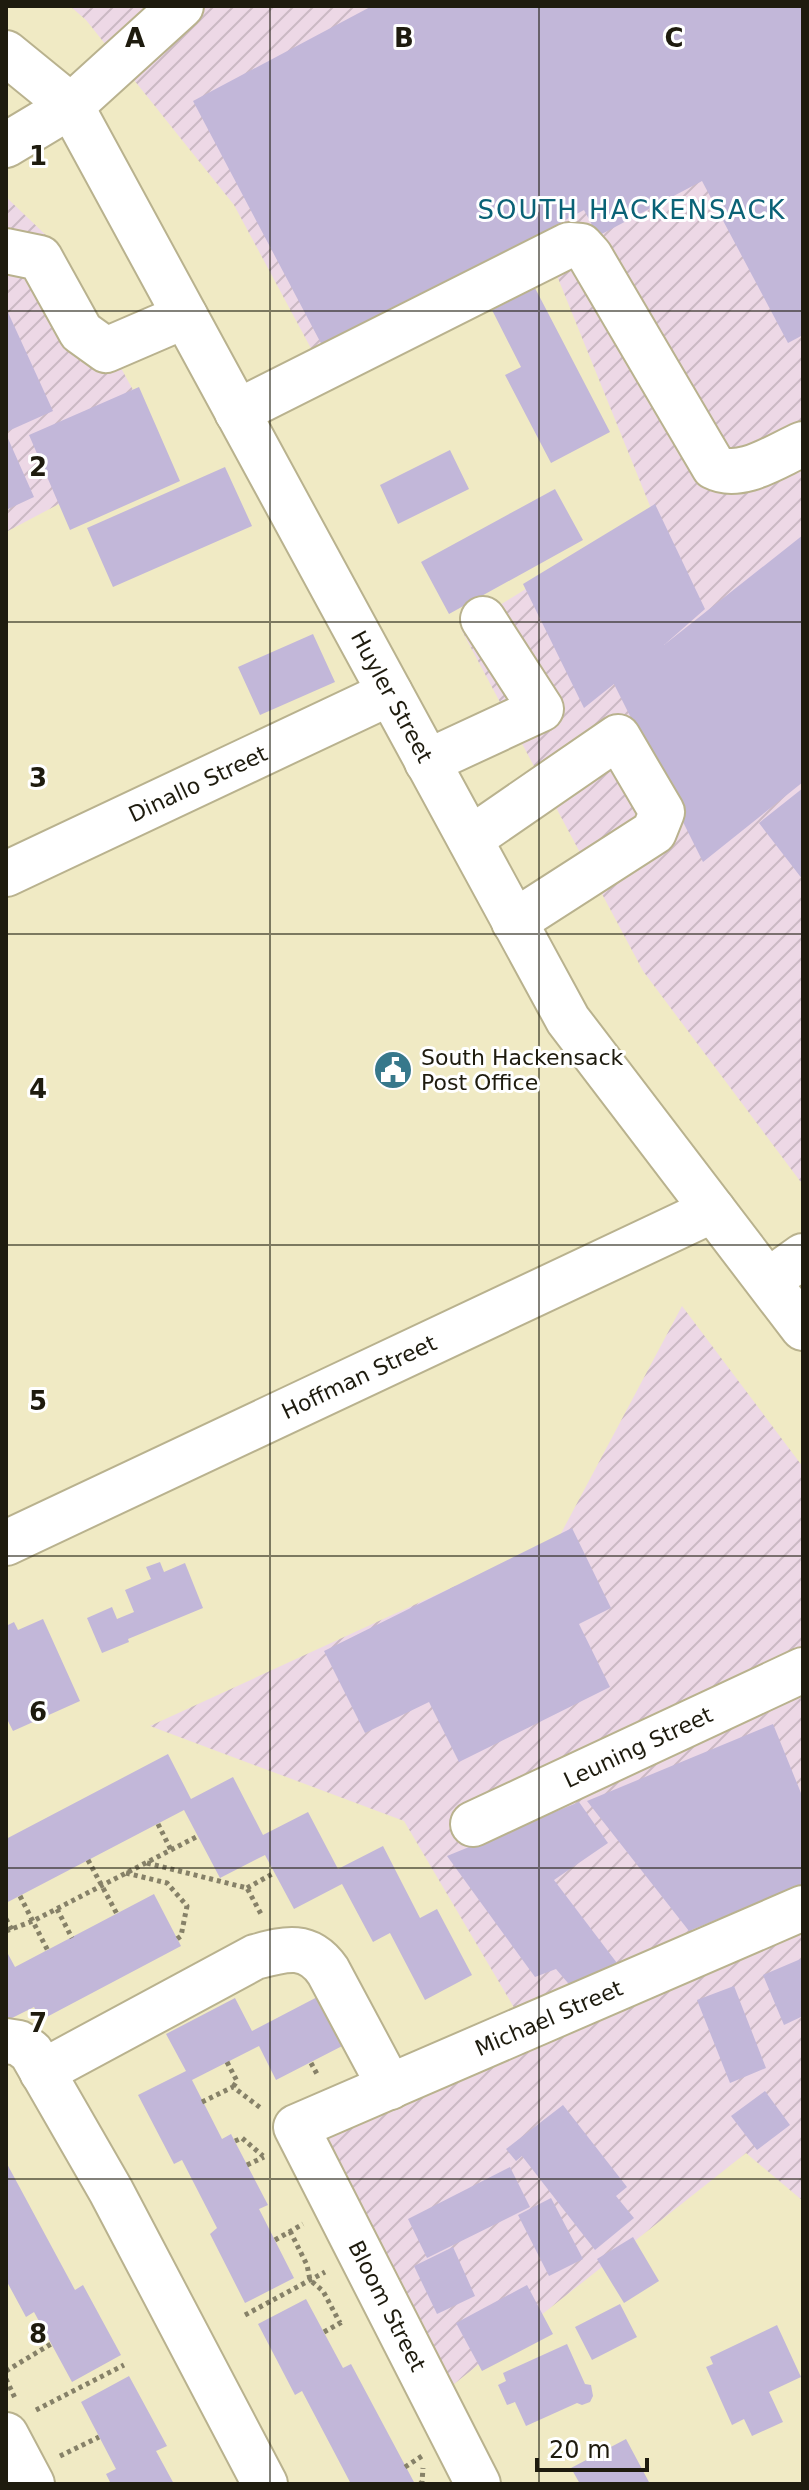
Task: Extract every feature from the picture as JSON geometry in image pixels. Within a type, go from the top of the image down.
[{"type":"street","points":[[6,145],[71,106],[181,6]]},
{"type":"street","name":"Huyler Street","points":[[6,53],[71,106],[568,1020],[803,1328]]},
{"type":"street","points":[[237,412],[569,245],[581,246],[590,256],[714,467],[724,472],[737,472],[803,444]]},
{"type":"street","points":[[6,251],[40,258],[81,332],[106,350],[185,316]]},
{"type":"street","points":[[427,762],[541,709],[483,619]]},
{"type":"street","name":"Dinallo Street","points":[[9,865],[390,693]]},
{"type":"street","points":[[470,839],[618,737],[662,812],[654,832],[514,922]]},
{"type":"street","name":"Hoffman Street","points":[[6,1543],[713,1210]]},
{"type":"street","points":[[768,1281],[803,1256]]},
{"type":"street","name":"Leuning Street","points":[[473,1824],[803,1670]]},
{"type":"street","name":"Michael Street","points":[[281,2119],[390,2087],[803,1908]]},
{"type":"street","points":[[42,2072],[255,1957],[281,1950],[305,1950],[320,1960],[328,1971],[390,2087]]},
{"type":"street","points":[[6,2041],[19,2043],[31,2052],[111,2191],[265,2484]]},
{"type":"street","name":"Bloom Street","points":[[281,2119],[478,2484]]},
{"type":"street","points":[[15,2425],[40,2473]]},
{"type":"path","points":[[158,1824],[171,1850]]},
{"type":"path","points":[[6,1919],[9,1931],[33,1921],[198,1836]]},
{"type":"path","points":[[88,1860],[117,1914]]},
{"type":"path","points":[[126,1873],[167,1883],[187,1906],[181,1936],[177,1939]]},
{"type":"path","points":[[247,1888],[274,1873]]},
{"type":"path","points":[[20,1896],[48,1951]]},
{"type":"path","points":[[57,1909],[72,1938]]},
{"type":"path","points":[[202,2102],[233,2087],[237,2081],[227,2062]]},
{"type":"path","points":[[233,2087],[281,2119]]},
{"type":"path","points":[[235,2141],[242,2138],[264,2157]]},
{"type":"path","points":[[275,2240],[315,2218]]},
{"type":"path","points":[[290,2231],[307,2265],[310,2280],[323,2291],[340,2323]]},
{"type":"path","points":[[245,2315],[330,2270]]},
{"type":"path","points":[[324,2332],[352,2317]]},
{"type":"path","points":[[6,2371],[51,2344]]},
{"type":"path","points":[[15,2425],[124,2365]]},
{"type":"path","points":[[40,2473],[99,2437]]},
{"type":"shaded area","points":[[70,6],[803,6],[803,1185],[643,971],[461,629],[652,511],[549,256],[321,367],[234,205],[86,20]]},
{"type":"shaded area","points":[[6,197],[50,239],[165,448],[6,532]]},
{"type":"shaded area","points":[[682,1306],[803,1467],[803,2201],[746,2153],[435,2399],[296,2144],[526,2028],[404,1821],[150,1726],[558,1539]]},
{"type":"building","points":[[372,6],[803,6],[803,335],[788,343],[702,181],[598,236],[584,210],[324,349],[193,101]]},
{"type":"building","points":[[535,288],[610,432],[551,463],[505,375],[521,367],[492,310]]},
{"type":"building","points":[[6,308],[53,411],[6,432]]},
{"type":"building","points":[[139,387],[180,481],[70,530],[29,435]]},
{"type":"building","points":[[6,434],[34,497],[6,510]]},
{"type":"building","points":[[450,450],[469,489],[398,524],[380,485]]},
{"type":"building","points":[[225,467],[252,526],[113,587],[87,528]]},
{"type":"building","points":[[555,489],[583,540],[449,614],[421,562]]},
{"type":"building","points":[[655,504],[705,609],[664,645],[803,535],[803,782],[703,862],[614,684],[584,708],[523,584]]},
{"type":"building","points":[[313,634],[335,682],[260,715],[238,667]]},
{"type":"building","points":[[803,788],[803,880],[759,823]]},
{"type":"building","points":[[572,1528],[611,1608],[579,1624],[610,1687],[459,1762],[429,1702],[365,1733],[324,1651]]},
{"type":"building","points":[[160,1562],[164,1572],[185,1563],[203,1608],[102,1653],[87,1618],[112,1607],[117,1619],[134,1612],[125,1590],[151,1579],[146,1567]]},
{"type":"building","points":[[43,1619],[80,1701],[13,1731],[6,1717],[6,1626],[14,1622],[18,1630]]},
{"type":"building","points":[[773,1724],[803,1798],[803,1884],[689,1931],[587,1801]]},
{"type":"building","points":[[168,1754],[191,1799],[233,1777],[263,1835],[308,1812],[338,1869],[383,1846],[420,1918],[437,1909],[472,1975],[425,2000],[390,1933],[373,1942],[342,1884],[294,1909],[265,1855],[220,1878],[184,1810],[6,1903],[6,1839]]},
{"type":"building","points":[[579,1802],[608,1843],[554,1880],[620,1967],[573,1989],[556,1969],[535,1977],[447,1856]]},
{"type":"building","points":[[154,1894],[181,1946],[41,2020],[34,2007],[6,2021],[6,1955],[15,1967]]},
{"type":"building","points":[[803,1958],[803,2016],[784,2025],[763,1975]]},
{"type":"building","points":[[734,1986],[766,2068],[730,2083],[697,2000]]},
{"type":"building","points":[[323,1994],[348,2043],[276,2080],[259,2046],[192,2080],[222,2139],[231,2134],[268,2205],[259,2209],[294,2278],[245,2303],[210,2234],[217,2228],[182,2160],[174,2164],[138,2095],[186,2071],[166,2034],[235,1998],[252,2031]]},
{"type":"building","points":[[765,2091],[790,2125],[757,2150],[731,2116]]},
{"type":"building","points":[[563,2105],[627,2187],[616,2196],[634,2218],[595,2250],[522,2156],[516,2161],[506,2149]]},
{"type":"building","points":[[6,2162],[75,2290],[83,2285],[121,2355],[72,2382],[34,2312],[26,2317],[6,2280]]},
{"type":"building","points":[[510,2167],[530,2207],[427,2258],[408,2219]]},
{"type":"building","points":[[551,2198],[583,2259],[549,2276],[518,2215]]},
{"type":"building","points":[[633,2237],[659,2281],[624,2303],[597,2259]]},
{"type":"building","points":[[453,2247],[475,2296],[437,2314],[414,2266]]},
{"type":"building","points":[[527,2285],[553,2334],[482,2371],[456,2323]]},
{"type":"building","points":[[306,2299],[343,2368],[351,2364],[415,2484],[351,2484],[302,2391],[295,2395],[258,2324]]},
{"type":"building","points":[[620,2304],[637,2337],[592,2360],[575,2327]]},
{"type":"building","points":[[777,2325],[801,2377],[769,2392],[783,2422],[752,2436],[744,2419],[732,2425],[706,2367],[713,2364],[710,2357]]},
{"type":"building","points":[[567,2344],[585,2384],[591,2385],[593,2396],[590,2402],[577,2403],[526,2426],[515,2402],[507,2405],[498,2385],[506,2381],[503,2373]]},
{"type":"building","points":[[129,2376],[167,2446],[156,2451],[174,2484],[111,2484],[106,2474],[116,2469],[81,2402]]},
{"type":"building","points":[[626,2439],[650,2484],[580,2484],[571,2468]]},
{"type":"place","name":"South Hackensack Post Office","points":[[393,1070]]},
{"type":"district","name":"SOUTH HACKENSACK","points":[[632,210]]}]
